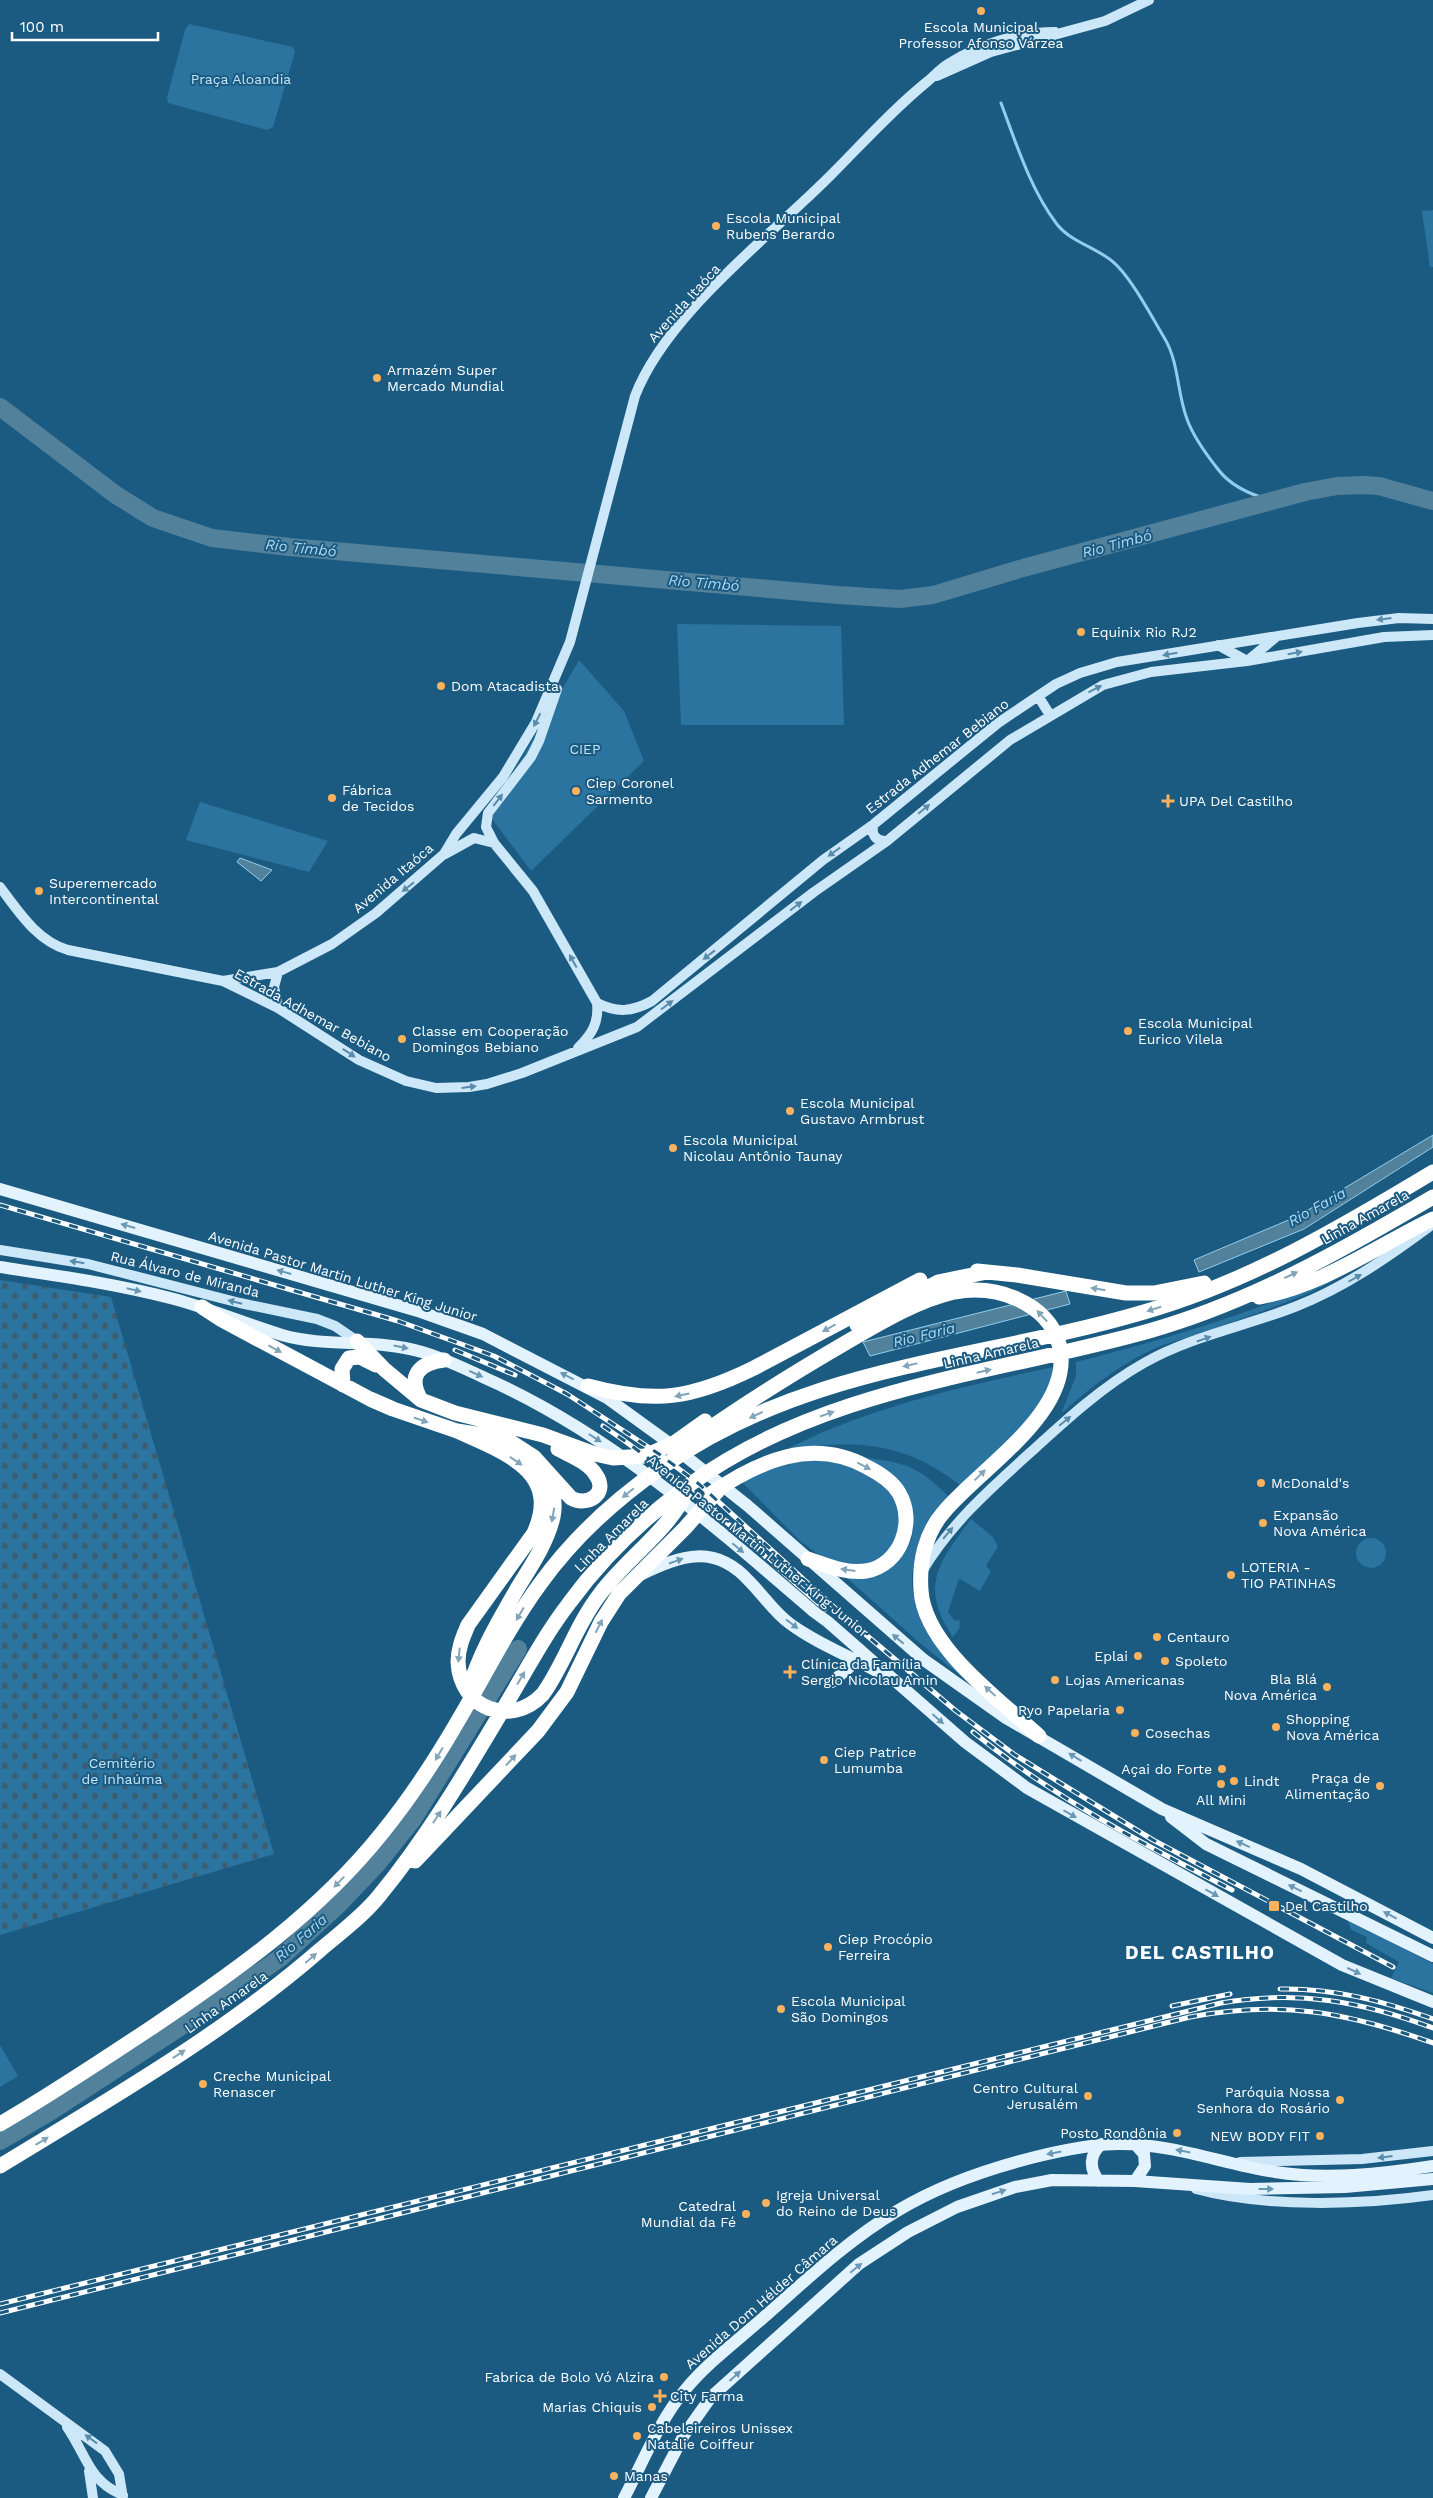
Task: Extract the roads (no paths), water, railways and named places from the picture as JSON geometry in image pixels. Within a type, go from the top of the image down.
[{"type":"highway","name":"Linha Amarela","points":[[0,2124],[79,2075],[229,1975],[302,1916],[337,1884],[383,1833],[435,1760],[523,1608],[558,1560],[602,1515],[666,1464],[758,1414],[817,1390],[888,1370],[1143,1313],[1232,1280],[1308,1246],[1433,1172]]},
{"type":"highway","name":"Linha Amarela","points":[[0,2166],[72,2123],[246,2009],[300,1968],[377,1898],[437,1817],[542,1643],[571,1600],[623,1542],[690,1484],[751,1449],[829,1413],[916,1387],[1121,1338],[1231,1302],[1302,1270],[1433,1197]]},
{"type":"highway","points":[[1231,1302],[1280,1292],[1318,1279],[1349,1266],[1433,1219]]},
{"type":"highway","points":[[588,1386],[641,1398],[674,1396],[697,1392],[747,1371],[918,1280],[948,1271],[987,1272],[1126,1292],[1154,1293],[1232,1280]]},
{"type":"highway","points":[[357,1342],[384,1369],[421,1400],[455,1413],[543,1435],[595,1454],[613,1458],[645,1456],[674,1443],[779,1372],[902,1299],[938,1282],[987,1272]]},
{"type":"highway","points":[[666,1464],[696,1438],[729,1415],[818,1359],[896,1315],[932,1299],[970,1290],[1002,1293],[1031,1306],[1048,1322],[1057,1338],[1062,1364],[1055,1391],[1035,1422],[942,1514],[927,1540],[921,1574],[921,1591],[929,1621],[944,1646],[960,1664],[1039,1736]]},
{"type":"highway","points":[[202,1307],[344,1385],[410,1416],[457,1431],[494,1448],[525,1467],[535,1478],[543,1506],[541,1518],[534,1533],[468,1625],[459,1652],[461,1677],[471,1696],[494,1709],[517,1712],[535,1702],[543,1694],[554,1676],[588,1610],[625,1576],[648,1551],[721,1487],[766,1462],[785,1455],[819,1452],[832,1454],[861,1464],[880,1474],[898,1492],[906,1515],[903,1540],[898,1550],[884,1564],[865,1571],[853,1572],[808,1559]]},
{"type":"highway","points":[[344,1385],[342,1369],[349,1358],[365,1358],[384,1369]]},
{"type":"highway","points":[[421,1400],[415,1386],[417,1372],[426,1363],[444,1360]]},
{"type":"highway","points":[[457,1431],[495,1437],[511,1442],[534,1457],[571,1498],[578,1502],[591,1500],[598,1492],[599,1480],[588,1466],[509,1426]]},
{"type":"highway","points":[[460,1718],[474,1671],[484,1648],[548,1535],[554,1516],[554,1502],[545,1468]]},
{"type":"highway","points":[[377,1898],[433,1843],[553,1712],[566,1692],[625,1576],[676,1510],[690,1484]]},
{"type":"main road","name":"Avenida Itaóca","points":[[223,981],[278,972],[332,944],[376,913],[444,854],[456,834],[503,777],[525,743],[557,676],[570,642],[635,396],[642,379],[674,331],[738,264],[829,177],[902,102],[931,78],[991,52],[1041,40],[1055,32],[1105,20],[1149,0]]},
{"type":"main road","name":"Estrada Adhemar Bebiano","points":[[573,1052],[594,1030],[597,1021],[597,1003],[616,1010],[627,1010],[639,1008],[652,1001],[823,860],[874,824],[990,728],[1056,684],[1095,668],[1218,645],[1399,618],[1433,619]]},
{"type":"main road","name":"Estrada Adhemar Bebiano","points":[[0,887],[34,930],[51,944],[60,948],[223,981],[278,1008],[359,1060],[406,1081],[436,1088],[469,1087],[487,1084],[522,1073],[637,1027],[814,892],[887,840],[985,759],[1050,715],[1092,690],[1118,679],[1150,672],[1247,662],[1384,637],[1433,635]]},
{"type":"main road","points":[[1218,645],[1247,662],[1276,637]]},
{"type":"main road","name":"Avenida Itaóca","points":[[494,843],[486,827],[488,813],[531,757],[540,741],[556,692],[557,676]]},
{"type":"main road","points":[[1038,696],[1045,704],[1050,715]]},
{"type":"main road","points":[[874,824],[872,830],[874,836],[880,840],[887,840]]},
{"type":"main road","points":[[444,854],[474,838],[494,843],[534,891],[597,1003]]},
{"type":"main road","points":[[278,972],[274,987],[278,1008]]},
{"type":"main road","name":"Avenida Pastor Martin Luther King Junior","points":[[0,1189],[421,1312],[483,1334],[588,1386],[624,1409],[748,1506],[924,1660],[1006,1718],[1162,1808],[1301,1869],[1433,1938]]},
{"type":"main road","points":[[921,1574],[937,1547],[982,1496],[1057,1428],[1125,1375],[1167,1351],[1296,1306],[1331,1291],[1373,1268],[1433,1225]]},
{"type":"main road","name":"Rua Álvaro de Miranda","points":[[0,1250],[88,1264],[240,1303],[301,1315],[335,1326],[357,1342]]},
{"type":"main road","name":"Avenida Pastor Martin Luther King Junior","points":[[0,1267],[102,1283],[202,1307],[284,1335],[309,1340],[357,1342],[408,1348],[444,1360],[508,1388],[539,1404],[626,1457],[682,1500],[902,1686],[971,1747],[1027,1788],[1342,1965],[1433,2002]]},
{"type":"main road","points":[[625,1576],[685,1558],[705,1556],[722,1559],[740,1571],[788,1622],[806,1634],[902,1686]]},
{"type":"main road","points":[[832,1682],[852,1665],[862,1663]]},
{"type":"main road","name":"Avenida Pastor Martin Luther King Junior","points":[[1162,1808],[1206,1844],[1433,1956]]},
{"type":"main road","points":[[1099,2181],[1092,2171],[1092,2159],[1102,2144]]},
{"type":"main road","name":"Avenida Dom Hélder Câmara","points":[[624,2498],[670,2410],[687,2387],[810,2277],[867,2231],[924,2196],[982,2172],[1045,2155],[1102,2144],[1136,2145],[1174,2150],[1295,2174],[1368,2180]]},
{"type":"main road","points":[[1135,2181],[1145,2166],[1144,2154],[1136,2145]]},
{"type":"main road","name":"Avenida Dom Hélder Câmara","points":[[1229,2162],[1362,2159],[1433,2151]]},
{"type":"main road","points":[[1368,2180],[1433,2166]]},
{"type":"main road","points":[[651,2498],[684,2435],[712,2397],[859,2264],[908,2232],[957,2207],[988,2195],[1035,2182],[1135,2181],[1182,2186],[1250,2189],[1368,2180],[1433,2179]]},
{"type":"main road","points":[[1182,2186],[1224,2197],[1256,2200],[1361,2202],[1433,2194]]},
{"type":"main road","points":[[0,2374],[65,2424],[94,2441],[112,2459],[119,2474],[123,2496]]},
{"type":"main road","points":[[65,2424],[97,2478],[123,2496]]},
{"type":"main road","points":[[86,2460],[92,2484],[93,2498]]},
{"type":"water","points":[[240,858],[272,870],[261,881],[237,862]]},
{"type":"water","points":[[1433,1135],[1433,1147],[1304,1229],[1199,1272],[1194,1260],[1298,1216]]},
{"type":"water","points":[[1066,1291],[1070,1304],[870,1356],[863,1342]]},
{"type":"waterway","points":[[1001,103],[1031,180],[1056,223],[1068,235],[1112,261],[1126,276],[1148,309],[1170,348],[1187,419],[1204,451],[1222,474],[1235,485],[1250,493],[1275,501]]},
{"type":"waterway","name":"Rio Timbó","points":[[0,407],[116,495],[153,518],[212,538],[289,547],[838,595],[900,599],[933,595],[1023,568],[1305,492],[1337,486],[1379,486],[1433,501]]},
{"type":"waterway","name":"Rio Faria","points":[[0,2141],[53,2110],[203,2012],[280,1958],[338,1905],[378,1863],[413,1819],[518,1649]]},
{"type":"railway","points":[[0,1205],[398,1321],[494,1356],[567,1394],[659,1454],[699,1484],[845,1617],[956,1711],[1015,1755],[1153,1840],[1393,1967]]},
{"type":"railway","points":[[455,1350],[515,1375]]},
{"type":"railway","points":[[603,1426],[689,1491],[825,1609]]},
{"type":"railway","points":[[973,1732],[1034,1777],[1098,1818],[1232,1890]]},
{"type":"railway","points":[[1280,1989],[1339,1993],[1377,2001],[1433,2019]]},
{"type":"railway","points":[[1172,2006],[1230,1994]]},
{"type":"railway","points":[[0,2304],[1221,2003],[1276,1998],[1328,2000],[1380,2011],[1433,2028]]},
{"type":"railway","points":[[0,2313],[1190,2017],[1255,2010],[1313,2012],[1371,2023],[1433,2043]]},
{"type":"place","name":"Escola Municipal Professor Afonso Várzea","points":[[981,11]]},
{"type":"place","name":"Escola Municipal Rubens Berardo","points":[[716,226]]},
{"type":"place","name":"Armazém Super Mercado Mundial","points":[[377,378]]},
{"type":"place","name":"Equinix Rio RJ2","points":[[1081,632]]},
{"type":"place","name":"Dom Atacadista","points":[[441,686]]},
{"type":"place","name":"Ciep Coronel Sarmento","points":[[576,791]]},
{"type":"place","name":"Fábrica de Tecidos","points":[[332,798]]},
{"type":"place","name":"UPA Del Castilho","points":[[1168,801]]},
{"type":"place","name":"Superemercado Intercontinental","points":[[39,891]]},
{"type":"place","name":"Escola Municipal Eurico Vilela","points":[[1128,1031]]},
{"type":"place","name":"Classe em Cooperação Domingos Bebiano","points":[[402,1039]]},
{"type":"place","name":"Escola Municipal Gustavo Armbrust","points":[[790,1111]]},
{"type":"place","name":"Escola Municipal Nicolau Antônio Taunay","points":[[673,1148]]},
{"type":"place","name":"McDonald's","points":[[1261,1483]]},
{"type":"place","name":"Expansão Nova América","points":[[1263,1523]]},
{"type":"place","name":"LOTERIA - TIO PATINHAS","points":[[1231,1575]]},
{"type":"place","name":"Centauro","points":[[1157,1637]]},
{"type":"place","name":"Eplai","points":[[1138,1656]]},
{"type":"place","name":"Spoleto","points":[[1165,1661]]},
{"type":"place","name":"Clínica da Família Sergio Nicolau Amin","points":[[790,1672]]},
{"type":"place","name":"Lojas Americanas","points":[[1055,1680]]},
{"type":"place","name":"Bla Blá Nova América","points":[[1327,1687]]},
{"type":"place","name":"Ryo Papelaria","points":[[1120,1710]]},
{"type":"place","name":"Shopping Nova América","points":[[1276,1727]]},
{"type":"place","name":"Cosechas","points":[[1135,1733]]},
{"type":"place","name":"Ciep Patrice Lumumba","points":[[824,1760]]},
{"type":"place","name":"Açai do Forte","points":[[1222,1769]]},
{"type":"place","name":"Lindt","points":[[1234,1781]]},
{"type":"place","name":"All Mini","points":[[1221,1784]]},
{"type":"place","name":"Praça de Alimentação","points":[[1380,1786]]},
{"type":"place","name":"Del Castilho","points":[[1274,1906]]},
{"type":"place","name":"Ciep Procópio Ferreira","points":[[828,1947]]},
{"type":"place","name":"Escola Municipal São Domingos","points":[[781,2009]]},
{"type":"place","name":"Creche Municipal Renascer","points":[[203,2084]]},
{"type":"place","name":"Centro Cultural Jerusalém","points":[[1088,2096]]},
{"type":"place","name":"Paróquia Nossa Senhora do Rosário","points":[[1340,2100]]},
{"type":"place","name":"Posto Rondônia","points":[[1177,2133]]},
{"type":"place","name":"NEW BODY FIT","points":[[1320,2136]]},
{"type":"place","name":"Igreja Universal do Reino de Deus","points":[[766,2203]]},
{"type":"place","name":"Catedral Mundial da Fé","points":[[746,2214]]},
{"type":"place","name":"Fabrica de Bolo Vó Alzira","points":[[664,2377]]},
{"type":"place","name":"City Farma","points":[[660,2396]]},
{"type":"place","name":"Marias Chiquis","points":[[652,2407]]},
{"type":"place","name":"Cabeleireiros Unissex Natalie Coiffeur","points":[[637,2436]]},
{"type":"place","name":"Manas","points":[[614,2476]]},
{"type":"district","name":"DEL CASTILHO","points":[[1200,1952]]},
{"type":"park label","name":"Praça Aloandia","points":[[241,79]]},
{"type":"park label","name":"CIEP","points":[[585,749]]},
{"type":"park label","name":"Cemitério de Inhaúma","points":[[122,1772]]}]
